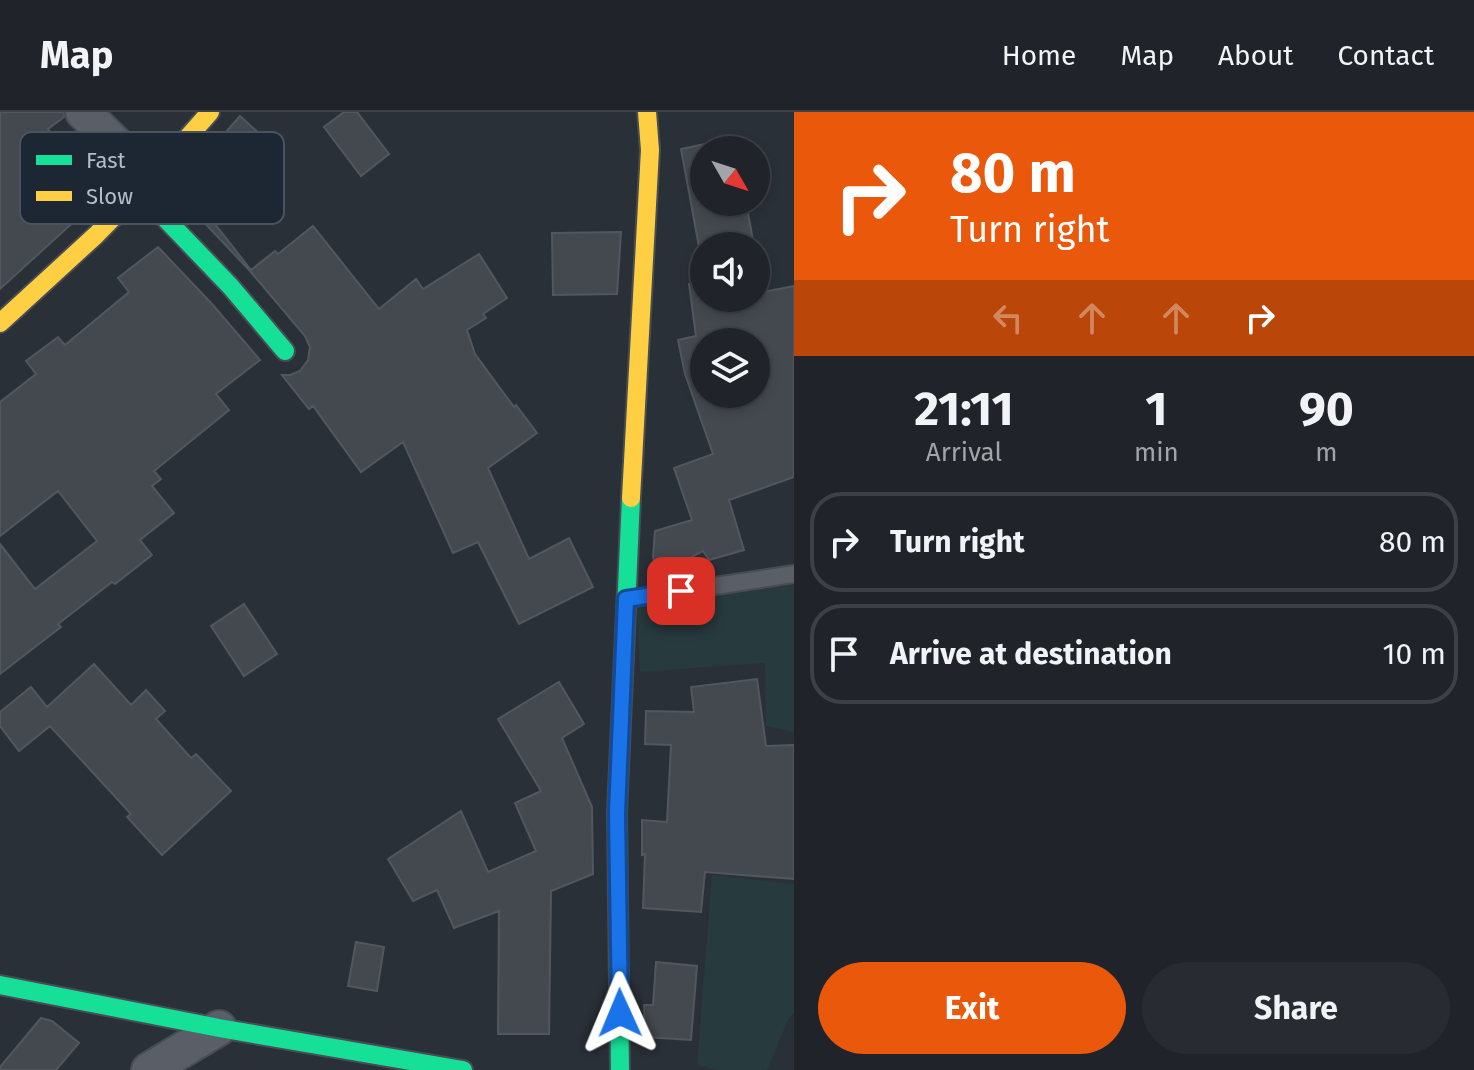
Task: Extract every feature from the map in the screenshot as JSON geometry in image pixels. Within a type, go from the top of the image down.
[{"type":"street","points":[[83,112],[103,132]]},
{"type":"street","points":[[192,132],[210,112]]},
{"type":"street","points":[[620,1070],[617,813],[650,150],[647,112]]},
{"type":"street","points":[[0,323],[107,224]]},
{"type":"street","points":[[179,224],[285,351]]},
{"type":"street","points":[[0,985],[219,1028],[463,1070]]},
{"type":"street","points":[[149,1070],[219,1028]]},
{"type":"lane","points":[[626,599],[794,574]]},
{"type":"green space","points":[[794,581],[794,732],[766,726],[765,663],[640,672],[637,609]]},
{"type":"green space","points":[[712,875],[794,884],[794,1013],[788,1020],[767,1070],[720,1070],[697,1065]]},
{"type":"building","points":[[0,112],[64,112],[64,117],[48,129],[50,132],[20,132],[20,224],[71,224],[0,289]]},
{"type":"building","points":[[344,112],[357,112],[389,154],[361,176],[324,127]]},
{"type":"building","points":[[240,116],[258,132],[226,132]]},
{"type":"building","points":[[690,147],[690,198],[681,149]]},
{"type":"building","points":[[693,216],[749,216],[751,232],[696,232]]},
{"type":"building","points":[[206,224],[215,224],[251,270],[275,251],[278,254],[313,226],[379,309],[416,279],[423,289],[479,254],[507,298],[483,314],[486,318],[467,330],[475,354],[537,433],[488,468],[529,559],[569,538],[593,587],[519,624],[478,542],[453,553],[403,442],[361,472],[313,406],[309,409],[282,375],[300,371],[308,360],[310,347],[305,336]]},
{"type":"building","points":[[621,232],[617,294],[553,295],[552,233]]},
{"type":"building","points":[[158,247],[260,360],[216,394],[229,410],[154,471],[161,479],[152,486],[174,513],[140,540],[152,555],[58,624],[61,627],[0,674],[0,544],[35,589],[97,541],[58,491],[0,536],[0,402],[36,374],[26,361],[58,337],[65,345],[129,292],[118,278]]},
{"type":"building","points":[[794,286],[794,477],[729,500],[744,550],[709,560],[703,551],[658,574],[653,557],[655,531],[692,520],[674,468],[713,454],[697,408],[770,408],[770,328],[695,328],[693,312],[770,312],[770,291]]},
{"type":"building","points":[[690,337],[690,388],[685,374],[678,340]]},
{"type":"building","points":[[244,604],[277,654],[244,676],[211,626]]},
{"type":"building","points":[[94,664],[131,705],[146,690],[165,711],[156,719],[191,758],[196,754],[231,791],[162,855],[127,817],[131,814],[50,726],[19,751],[0,726],[0,712],[31,687],[47,707]]},
{"type":"building","points":[[757,679],[766,746],[794,745],[794,879],[705,872],[701,912],[643,908],[645,854],[642,855],[642,820],[667,822],[671,745],[645,744],[646,711],[694,712],[691,687]]},
{"type":"building","points":[[559,682],[584,724],[562,738],[592,807],[593,874],[551,891],[549,1034],[498,1034],[499,911],[454,928],[437,890],[413,901],[388,859],[461,811],[488,872],[536,851],[515,803],[541,791],[498,719]]},
{"type":"building","points":[[356,942],[384,947],[377,991],[348,986]]},
{"type":"building","points":[[656,962],[697,966],[691,1040],[645,1037],[644,1005],[653,1005]]},
{"type":"building","points":[[41,1018],[52,1021],[79,1043],[56,1070],[0,1070],[0,1067]]},
{"type":"traffic: fast","points":[[171,224],[231,287],[285,351]]},
{"type":"traffic: fast","points":[[620,1070],[617,813],[631,498]]},
{"type":"traffic: fast","points":[[0,985],[219,1028],[463,1070]]},
{"type":"traffic: slow","points":[[192,132],[210,112]]},
{"type":"traffic: slow","points":[[631,498],[650,150],[647,112]]},
{"type":"traffic: slow","points":[[0,323],[107,224]]},
{"type":"route","points":[[620,1013],[617,813],[626,599],[681,591]]}]
